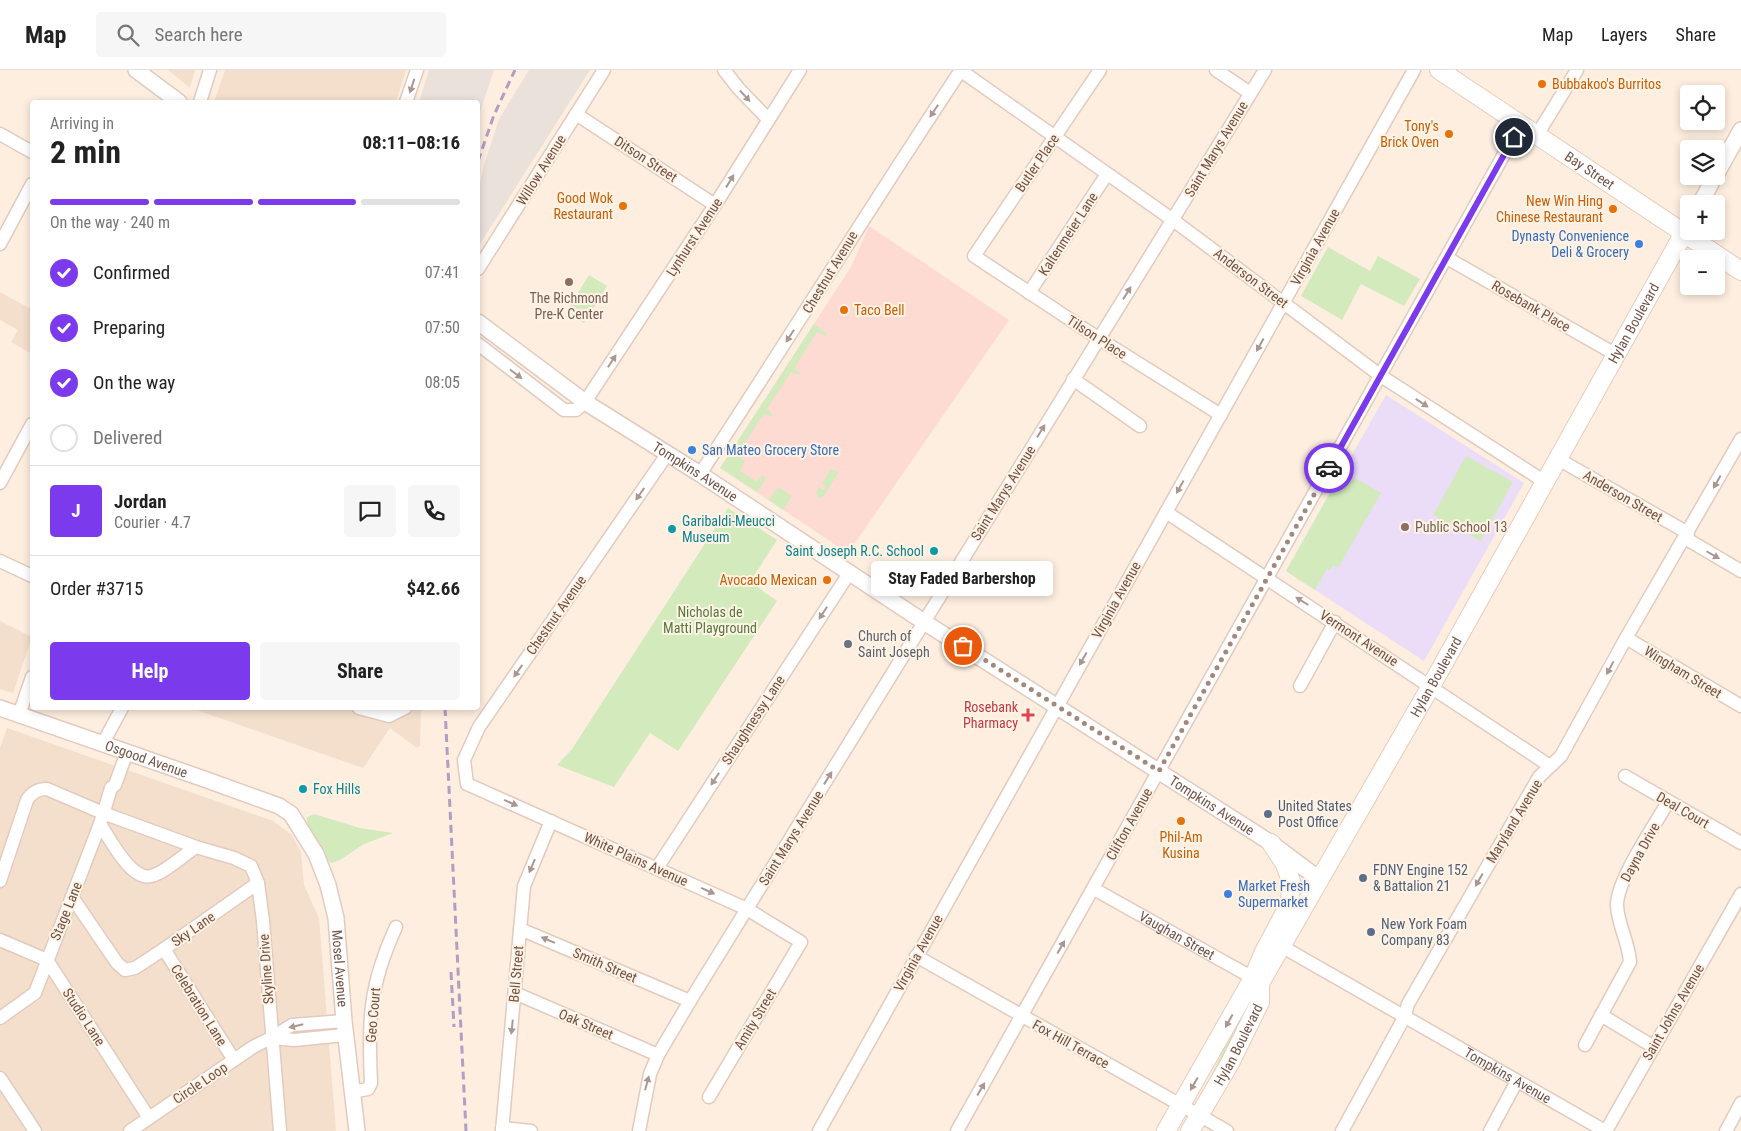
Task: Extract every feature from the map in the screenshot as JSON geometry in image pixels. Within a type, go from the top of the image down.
[{"type":"main road","name":"Bay Street","points":[[1439,70],[1537,135],[1680,225]]},
{"type":"main road","name":"Hylan Boulevard","points":[[1166,1131],[1256,981],[1281,946],[1431,686],[1680,240]]},
{"type":"main road","name":"Bay Street","points":[[1700,240],[1741,271]]},
{"type":"main road","points":[[1256,981],[1264,952],[1290,902],[1291,882],[1285,864],[1271,843]]},
{"type":"main road","name":"Hylan Boulevard","points":[[1190,1131],[1230,1063],[1260,1002],[1256,981]]},
{"type":"street","points":[[136,70],[176,100]]},
{"type":"street","points":[[201,100],[210,70]]},
{"type":"street","points":[[407,100],[417,70]]},
{"type":"street","name":"Willow Avenue","points":[[480,266],[604,70]]},
{"type":"street","points":[[724,70],[739,89],[768,119]]},
{"type":"street","name":"Lynhurst Avenue","points":[[585,402],[715,205],[800,70]]},
{"type":"street","name":"Anderson Street","points":[[960,70],[1173,220],[1381,376],[1545,482]]},
{"type":"street","name":"Chestnut Avenue","points":[[700,474],[836,265],[862,218],[960,70]]},
{"type":"street","name":"Butler Place","points":[[974,256],[1100,70]]},
{"type":"street","points":[[1216,70],[1250,93]]},
{"type":"street","name":"Saint Marys Avenue","points":[[639,1131],[645,1090],[658,1055],[1098,338],[1265,70]]},
{"type":"street","name":"Virginia Avenue","points":[[819,1131],[1414,70]]},
{"type":"street","points":[[1537,135],[1577,70]]},
{"type":"street","name":"Ditson Street","points":[[576,114],[715,205]]},
{"type":"street","name":"Clifton Avenue","points":[[957,1131],[1521,124]]},
{"type":"street","points":[[1725,159],[1741,130]]},
{"type":"street","points":[[0,134],[30,151]]},
{"type":"street","name":"Kaltenmeier Lane","points":[[1030,293],[1107,174]]},
{"type":"street","points":[[0,244],[30,188]]},
{"type":"street","name":"Tilson Place","points":[[974,256],[1098,338],[1221,414]]},
{"type":"street","name":"Rosebank Place","points":[[1447,258],[1615,354]]},
{"type":"street","name":"Tompkins Avenue","points":[[480,323],[585,402],[700,474],[924,622],[1271,843],[1319,879]]},
{"type":"street","points":[[480,346],[564,410],[576,410],[585,402]]},
{"type":"street","points":[[1073,379],[1140,426]]},
{"type":"street","points":[[0,483],[30,428]]},
{"type":"street","name":"Maryland Avenue","points":[[1342,1131],[1404,1018],[1408,1004],[1539,777],[1561,756],[1626,638],[1741,440]]},
{"type":"street","name":"Chestnut Avenue","points":[[467,784],[464,760],[479,727],[668,454]]},
{"type":"street","name":"Anderson Street","points":[[1558,459],[1741,571]]},
{"type":"street","name":"Vermont Avenue","points":[[1166,512],[1550,766]]},
{"type":"street","points":[[0,561],[30,575]]},
{"type":"street","name":"Shaughnessy Lane","points":[[657,868],[850,572]]},
{"type":"street","points":[[1300,686],[1335,622]]},
{"type":"street","name":"Wingham Street","points":[[1626,638],[1741,706]]},
{"type":"street","points":[[19,715],[30,683]]},
{"type":"street","name":"Osgood Avenue","points":[[0,708],[279,806],[291,814]]},
{"type":"street","points":[[103,743],[121,710]]},
{"type":"street","points":[[366,710],[389,716],[401,710]]},
{"type":"street","name":"Stage Lane","points":[[0,1018],[35,993],[102,819],[111,788],[108,783],[123,750]]},
{"type":"street","name":"Deal Court","points":[[1625,776],[1741,843]]},
{"type":"street","name":"White Plains Avenue","points":[[467,784],[747,909],[800,942]]},
{"type":"street","name":"Skyline Drive","points":[[0,881],[27,800],[36,792],[47,790],[102,819],[234,858],[251,866],[258,883],[280,1131]]},
{"type":"street","name":"Dayna Drive","points":[[1584,1045],[1630,962],[1629,951],[1617,909],[1617,896],[1623,881],[1668,802]]},
{"type":"street","name":"Mosel Avenue","points":[[291,814],[316,854],[328,885],[336,918],[356,1131]]},
{"type":"street","points":[[102,819],[133,872],[142,877],[152,876],[196,847]]},
{"type":"street","name":"Bell Street","points":[[502,1130],[524,886],[551,821]]},
{"type":"street","name":"Sky Lane","points":[[72,898],[117,963],[125,970],[135,968],[258,883]]},
{"type":"street","name":"Vaughan Street","points":[[1094,888],[1256,981]]},
{"type":"street","name":"Saint Johns Avenue","points":[[1605,1131],[1741,894]]},
{"type":"street","name":"Geo Court","points":[[352,1092],[368,1089],[371,1083],[368,1028],[372,996],[380,960],[396,927]]},
{"type":"street","name":"Smith Street","points":[[520,928],[690,1001]]},
{"type":"street","points":[[0,940],[47,960]]},
{"type":"street","name":"Amity Street","points":[[709,1096],[800,942]]},
{"type":"street","name":"Tompkins Avenue","points":[[1281,946],[1404,1018],[1605,1131]]},
{"type":"street","name":"Celebration Lane","points":[[164,949],[234,1060]]},
{"type":"street","name":"Fox Hill Terrace","points":[[916,956],[1227,1131]]},
{"type":"street","name":"Studio Lane","points":[[47,960],[149,1118]]},
{"type":"street","name":"Oak Street","points":[[515,994],[658,1055]]},
{"type":"street","points":[[1601,1015],[1654,1047]]},
{"type":"street","name":"Circle Loop","points":[[130,1131],[234,1060],[292,1025],[345,1028]]},
{"type":"street","points":[[0,1078],[35,1131]]},
{"type":"street","points":[[1490,1131],[1517,1081]]},
{"type":"street","points":[[1726,1131],[1741,1103]]},
{"type":"street","points":[[502,1130],[531,1131]]},
{"type":"shaded area","points":[[168,70],[195,70],[190,88]]},
{"type":"shaded area","points":[[225,70],[406,70],[397,100],[215,100]]},
{"type":"shaded area","points":[[429,70],[494,70],[480,112],[480,100],[420,100]]},
{"type":"shaded area","points":[[529,70],[590,70],[480,244],[480,183],[499,119]]},
{"type":"shaded area","points":[[869,226],[1009,320],[848,553],[720,468],[851,267]]},
{"type":"shaded area","points":[[0,292],[29,308],[30,306],[30,353],[11,342],[18,330],[0,320]]},
{"type":"shaded area","name":"Public School 13","points":[[1386,395],[1524,483],[1424,661],[1286,571]]},
{"type":"shaded area","points":[[0,621],[30,636],[30,643],[13,693],[0,689]]},
{"type":"shaded area","points":[[197,710],[421,710],[420,746],[417,748],[390,728],[363,768]]},
{"type":"shaded area","points":[[7,728],[273,821],[292,835],[301,852],[304,885],[319,918],[336,1131],[0,1131],[0,748]]},
{"type":"green space","points":[[1328,247],[1370,271],[1378,256],[1420,279],[1404,306],[1361,284],[1342,320],[1301,296]]},
{"type":"green space","points":[[589,275],[607,286],[584,323],[566,312]]},
{"type":"green space","points":[[814,324],[827,334],[825,336],[817,332],[794,368],[800,373],[799,375],[791,372],[767,409],[773,415],[772,417],[764,414],[737,454],[745,462],[740,471],[757,482],[762,475],[765,477],[757,492],[720,468]]},
{"type":"green space","points":[[1466,456],[1513,482],[1481,541],[1433,515]]},
{"type":"green space","points":[[831,469],[839,472],[823,497],[819,499],[816,492],[819,487],[823,490],[826,486],[822,483]]},
{"type":"green space","points":[[1340,475],[1352,481],[1355,478],[1381,493],[1338,568],[1333,565],[1330,570],[1327,569],[1315,590],[1286,571]]},
{"type":"green space","points":[[778,487],[792,496],[783,510],[769,500]]},
{"type":"green space","name":"Nicholas de Matti Playground","points":[[728,508],[777,540],[750,582],[777,601],[678,751],[650,733],[614,787],[557,765],[572,749]]},
{"type":"green space","points":[[314,814],[360,828],[393,833],[364,844],[340,860],[331,863],[319,848],[309,827],[307,817]]},
{"type":"green space","points":[[1248,1003],[1251,1004],[1229,1051],[1203,1093],[1232,1031]]},
{"type":"railway","points":[[480,155],[494,115],[515,70]]},
{"type":"railway","points":[[445,710],[466,1131]]},
{"type":"railway","points":[[451,972],[454,1027]]},
{"type":"way so far","points":[[963,646],[1159,771],[1329,468]]},
{"type":"place","name":"Bubbakoo's Burritos","points":[[1542,84]]},
{"type":"place","name":"Tony's Brick Oven","points":[[1449,134]]},
{"type":"place","name":"Good Wok Restaurant","points":[[623,206]]},
{"type":"place","name":"New Win Hing Chinese Restaurant","points":[[1613,209]]},
{"type":"place","name":"Dynasty Convenience Deli & Grocery","points":[[1639,244]]},
{"type":"place","name":"The Richmond Pre-K Center","points":[[569,282]]},
{"type":"place","name":"Taco Bell","points":[[844,310]]},
{"type":"place","name":"San Mateo Grocery Store","points":[[692,450]]},
{"type":"place","name":"Public School 13","points":[[1405,527]]},
{"type":"place","name":"Garibaldi-Meucci Museum","points":[[672,529]]},
{"type":"place","name":"Saint Joseph R.C. School","points":[[934,551]]},
{"type":"place","name":"Avocado Mexican","points":[[827,580]]},
{"type":"place","name":"Church of Saint Joseph","points":[[848,644]]},
{"type":"place","name":"Stay Faded Barbershop","points":[[963,646]]},
{"type":"place","name":"Rosebank Pharmacy","points":[[1028,715]]},
{"type":"place","name":"Fox Hills","points":[[303,789]]},
{"type":"place","name":"United States Post Office","points":[[1268,814]]},
{"type":"place","name":"Phil-Am Kusina","points":[[1181,821]]},
{"type":"place","name":"FDNY Engine 152 & Battalion 21","points":[[1363,878]]},
{"type":"place","name":"Market Fresh Supermarket","points":[[1228,894]]},
{"type":"place","name":"New York Foam Company 83","points":[[1371,932]]},
{"type":"route","points":[[1329,468],[1514,137]]}]
